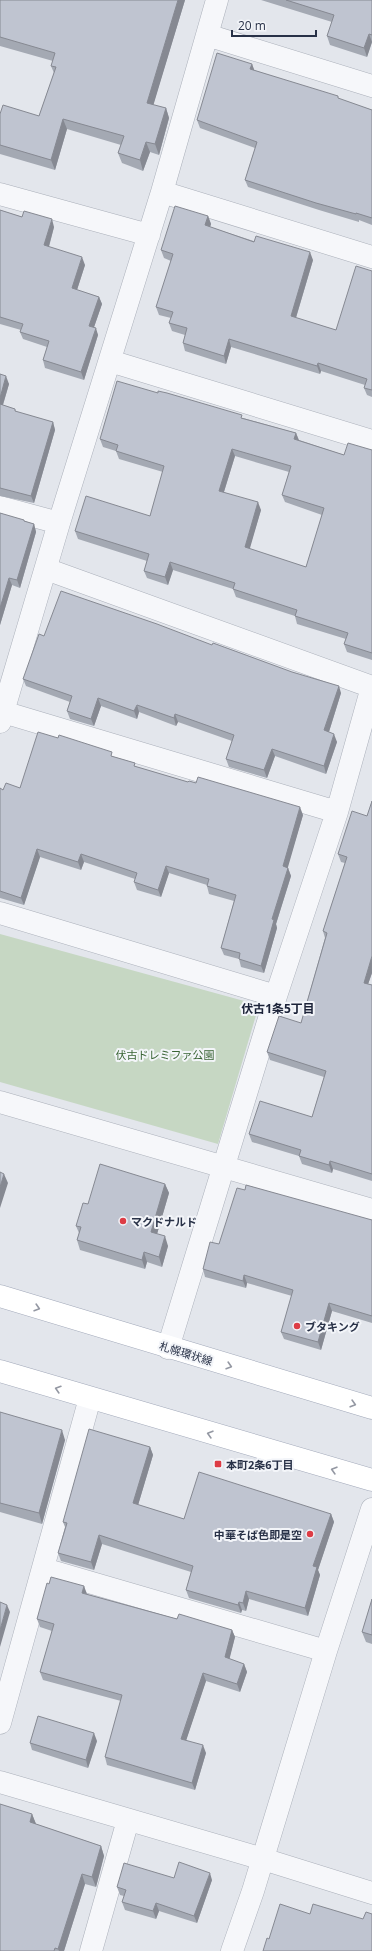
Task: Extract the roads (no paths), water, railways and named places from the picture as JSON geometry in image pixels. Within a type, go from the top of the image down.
[{"type":"main road","name":"札幌環状線","points":[[0,1296],[168,1348],[372,1408]]},
{"type":"main road","points":[[0,1371],[372,1480]]},
{"type":"street","points":[[217,0],[149,235],[3,705],[337,812]]},
{"type":"street","points":[[207,35],[372,86]]},
{"type":"street","points":[[162,192],[372,257]]},
{"type":"street","points":[[0,194],[149,235]]},
{"type":"street","points":[[110,361],[372,441]]},
{"type":"street","points":[[0,507],[59,523]]},
{"type":"street","points":[[46,569],[372,687],[337,812],[276,996],[168,1348]]},
{"type":"street","points":[[0,913],[276,996]]},
{"type":"street","points":[[0,1102],[372,1210]]},
{"type":"street","points":[[0,1723],[44,1569],[90,1398]]},
{"type":"street","points":[[232,1951],[263,1859],[326,1651],[372,1509]]},
{"type":"street","points":[[44,1569],[326,1651]]},
{"type":"street","points":[[0,1782],[263,1859],[372,1893]]},
{"type":"street","points":[[91,1951],[128,1820]]},
{"type":"place","name":"マクドナルド","points":[[123,1221]]},
{"type":"place","name":"ブタキング","points":[[297,1326]]},
{"type":"place","name":"本町2条6丁目","points":[[218,1464]]},
{"type":"place","name":"中華そば色即是空","points":[[310,1534]]},
{"type":"district","name":"伏古1条5丁目","points":[[278,1008]]},
{"type":"park label","name":"伏古ドレミファ公園","points":[[165,1054]]}]
